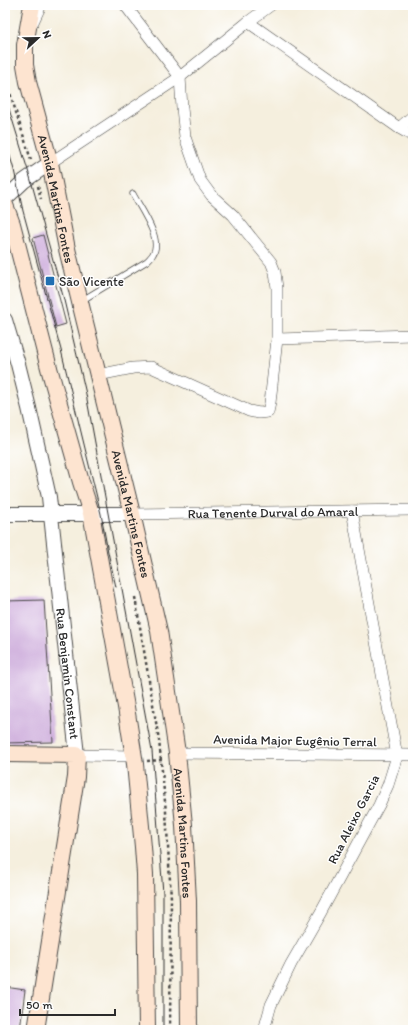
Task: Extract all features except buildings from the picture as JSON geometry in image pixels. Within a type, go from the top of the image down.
[{"type":"main road","name":"Avenida Martins Fontes","points":[[32,5],[25,46],[25,65],[28,82],[50,163],[67,249],[159,631],[177,753],[187,864],[189,1030]]},
{"type":"main road","points":[[5,205],[12,224],[81,482],[91,513],[121,676],[134,756],[145,874],[147,1030]]},
{"type":"main road","points":[[5,754],[77,755]]},
{"type":"main road","name":"Rua Benjamin Constant","points":[[36,1030],[76,777],[77,755]]},
{"type":"street","points":[[27,37],[41,5]]},
{"type":"street","points":[[98,375],[133,368],[151,367],[249,411],[260,413],[268,412],[277,339],[277,288],[275,272],[271,262],[233,215],[211,195],[200,180],[186,137],[180,77],[124,5]]},
{"type":"street","points":[[5,200],[24,181],[180,77],[267,6]]},
{"type":"street","points":[[248,22],[399,128],[413,136]]},
{"type":"street","points":[[399,128],[413,116]]},
{"type":"street","name":"Rua Benjamin Constant","points":[[5,320],[29,408],[51,513],[77,755]]},
{"type":"street","points":[[277,339],[413,335]]},
{"type":"street","name":"Rua Tenente Durval do Amaral","points":[[132,514],[413,510]]},
{"type":"street","name":"Rua Aleixo Garcia","points":[[264,1030],[270,1005],[379,805],[388,785],[397,756],[352,511]]},
{"type":"street","points":[[5,514],[132,514]]},
{"type":"street","name":"Avenida Major Eugênio Terral","points":[[177,753],[413,755]]},
{"type":"street","points":[[77,755],[134,756]]},
{"type":"lane","points":[[80,301],[147,260],[154,254],[156,245],[154,235],[133,194]]},
{"type":"tram line","points":[[5,96],[30,177],[63,296],[86,394],[152,751],[163,893],[163,1030]]},
{"type":"tram line","points":[[5,139],[61,350],[101,514],[116,587]]},
{"type":"place","name":"São Vicente","points":[[50,281]]}]
